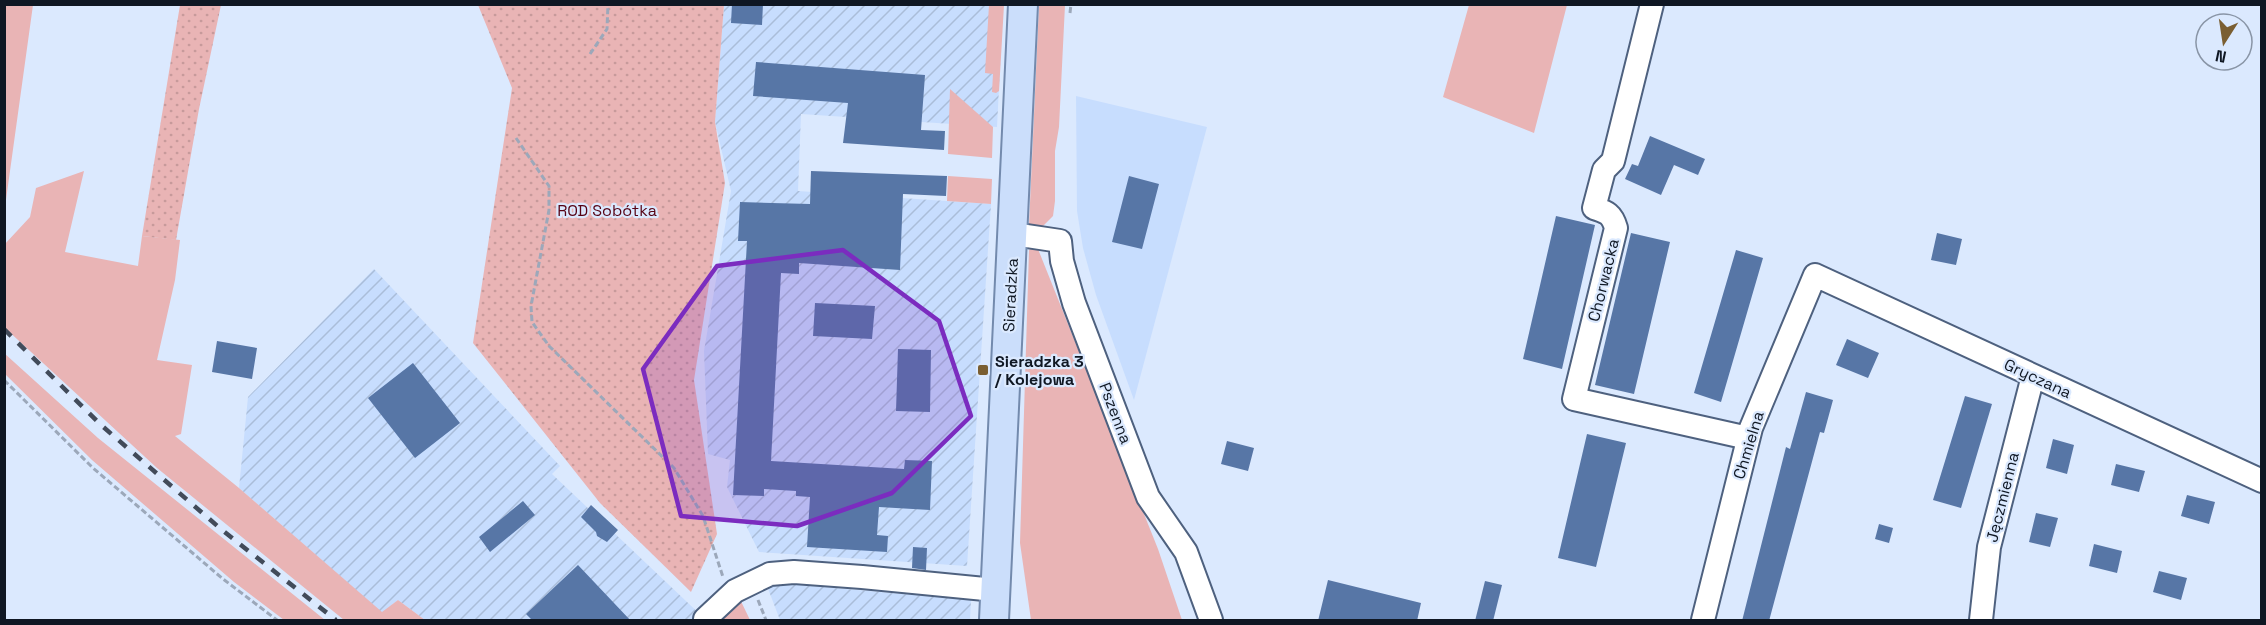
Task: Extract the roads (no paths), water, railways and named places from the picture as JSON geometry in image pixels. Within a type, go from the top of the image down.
[{"type":"main road","name":"Sieradzka","points":[[994,621],[1023,4]]},
{"type":"street","name":"Chorwacka","points":[[1652,4],[1613,161],[1604,170],[1594,208],[1607,212],[1613,217],[1616,228],[1574,399],[1748,438]]},
{"type":"street","name":"Pszenna","points":[[1013,234],[1060,241],[1062,261],[1074,303],[1148,497],[1186,552],[1211,621]]},
{"type":"street","name":"Chmielna","points":[[1703,621],[1748,438],[1815,275]]},
{"type":"street","name":"Gryczana","points":[[1815,275],[2262,481]]},
{"type":"street","name":"Jęczmienna","points":[[1981,621],[1989,548],[2033,376]]},
{"type":"street","points":[[705,619],[730,596],[762,576],[794,572],[995,590]]},
{"type":"railway","points":[[4,329],[101,425],[222,530],[336,620]]},
{"type":"place","name":"Sieradzka 3 / Kolejowa","points":[[983,370]]},
{"type":"park label","name":"ROD Sobótka","points":[[607,210]]}]
